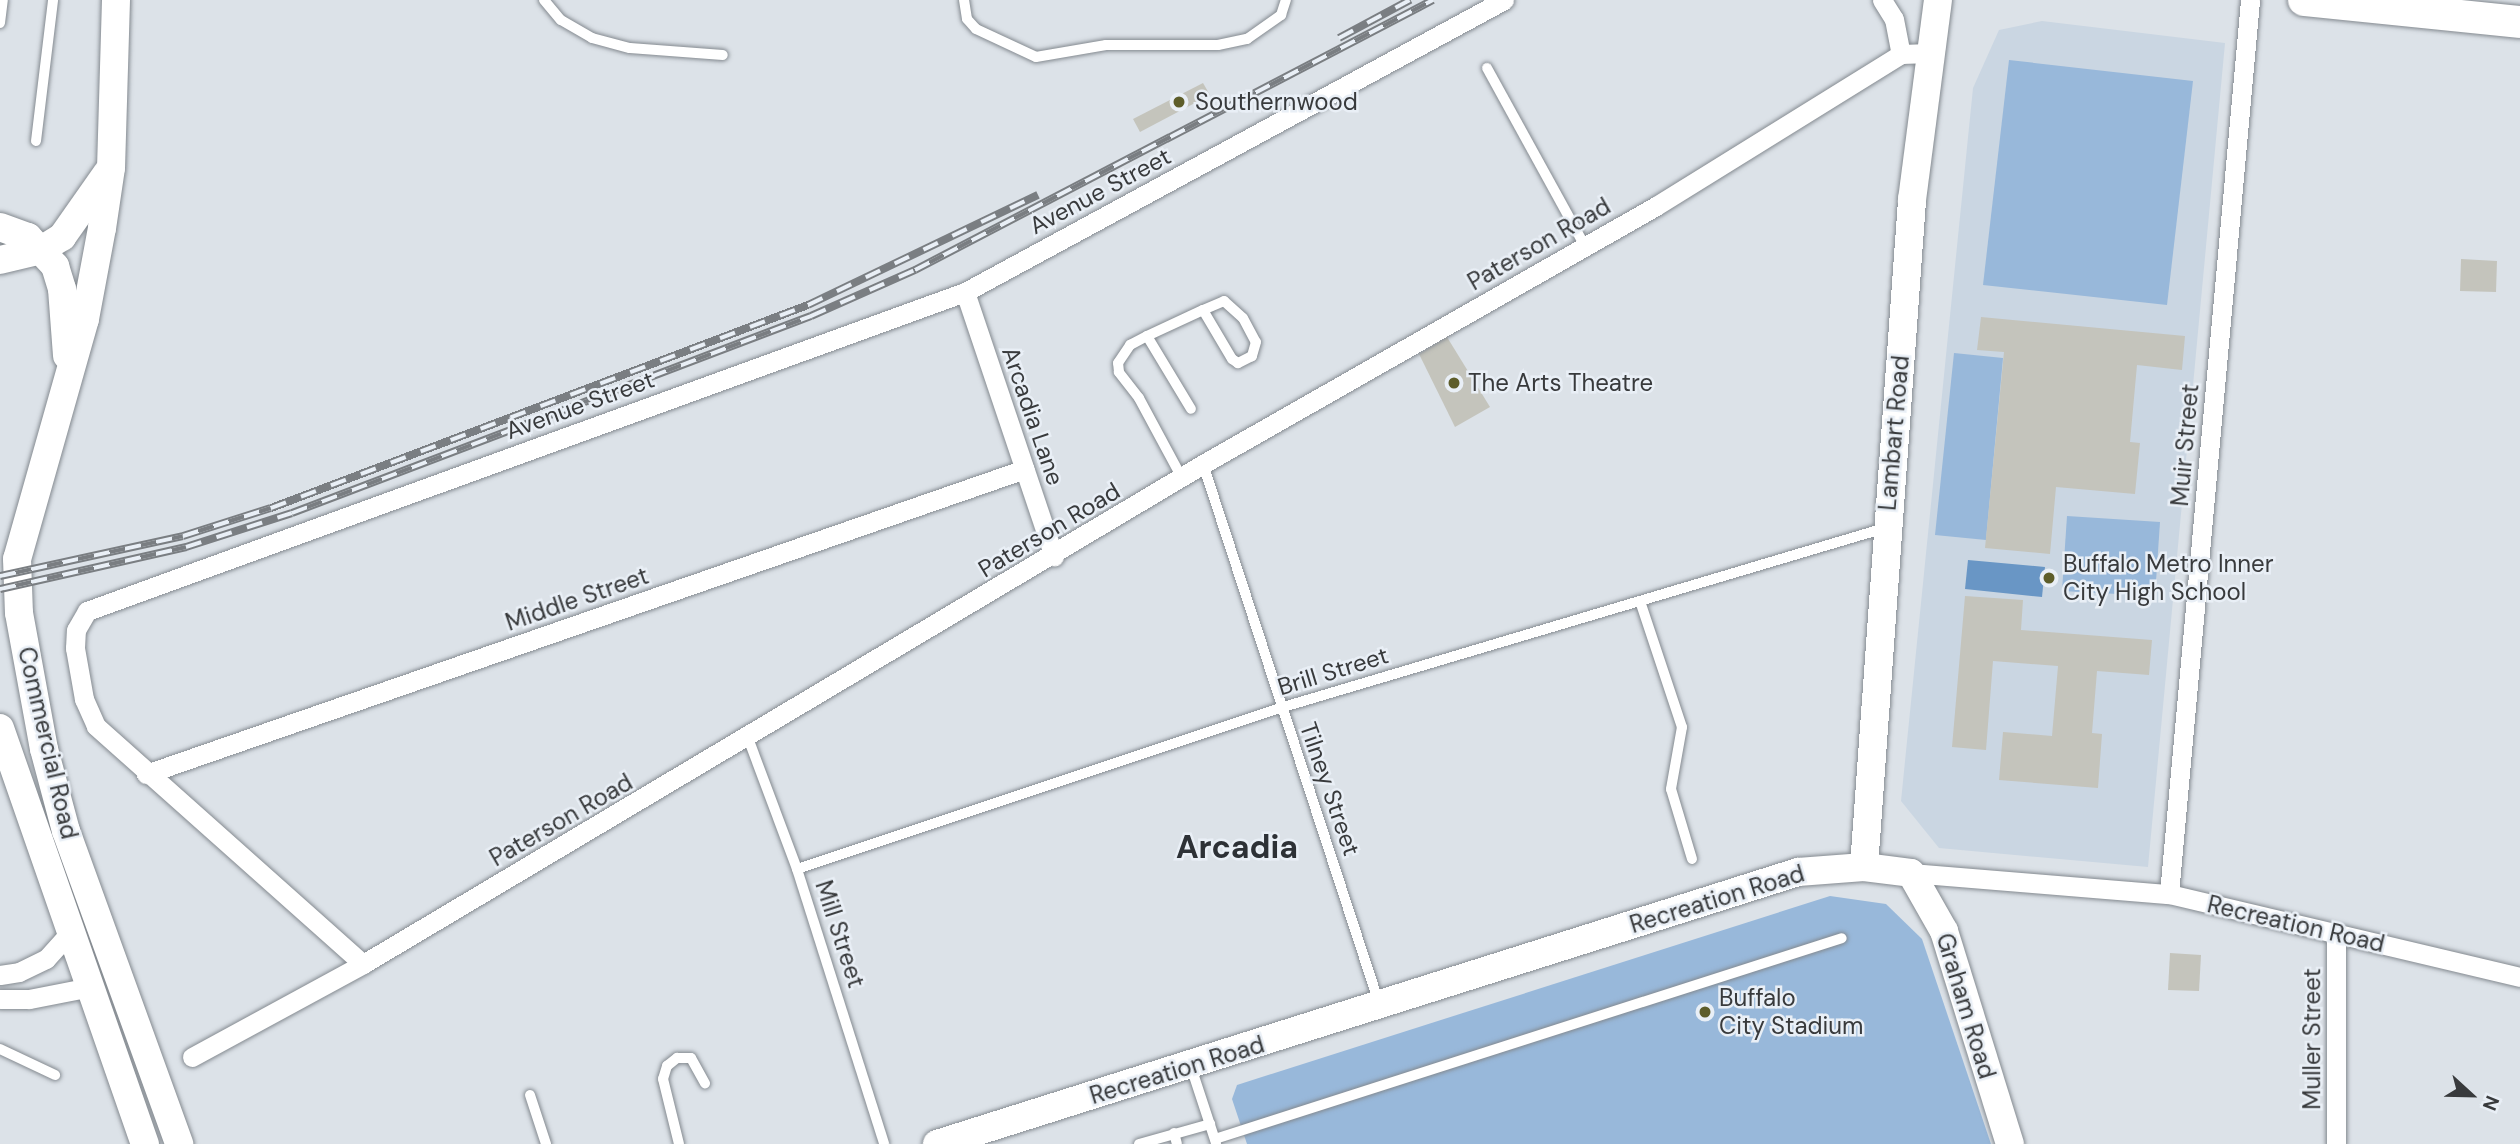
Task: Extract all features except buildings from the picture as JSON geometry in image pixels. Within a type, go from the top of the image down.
[{"type":"main road","points":[[2306,0],[2520,22]]},
{"type":"street","points":[[67,373],[85,320],[111,168],[116,0]]},
{"type":"street","name":"Avenue Street","points":[[363,964],[146,774],[96,726],[85,699],[75,648],[76,630],[87,611],[965,292],[1504,0]]},
{"type":"street","points":[[1882,0],[1894,19],[1900,54],[1930,53]]},
{"type":"street","name":"Lambart Road","points":[[1864,867],[1886,528],[1912,200],[1938,0]]},
{"type":"street","name":"Muir Street","points":[[2169,894],[2250,0]]},
{"type":"street","name":"Paterson Road","points":[[192,1056],[363,964],[1054,556],[1203,464],[1784,130],[1900,54]]},
{"type":"street","points":[[0,260],[41,250],[62,237],[111,168]]},
{"type":"street","points":[[0,227],[28,237],[55,266],[62,289],[67,373]]},
{"type":"street","name":"Arcadia Lane","points":[[965,292],[1054,556]]},
{"type":"street","name":"Commercial Road","points":[[67,373],[17,559],[19,613],[44,749],[65,831],[179,1144]]},
{"type":"street","name":"Middle Street","points":[[146,774],[1025,469]]},
{"type":"street","name":"Commercial Road","points":[[0,728],[145,1144]]},
{"type":"street","name":"Recreation Road","points":[[937,1144],[1191,1067],[1798,872],[1864,867],[2169,894],[2520,977]]},
{"type":"street","name":"Graham Road","points":[[1911,873],[1944,931],[2010,1144]]},
{"type":"street","points":[[0,975],[19,972],[46,959],[70,932]]},
{"type":"street","name":"Muller Street","points":[[2336,934],[2336,1144]]},
{"type":"street","points":[[0,999],[29,999],[90,987]]},
{"type":"lane","points":[[0,23],[3,0]]},
{"type":"lane","points":[[36,141],[53,0]]},
{"type":"lane","points":[[544,0],[561,20],[592,38],[630,48],[723,55]]},
{"type":"lane","points":[[964,0],[967,19],[976,29],[1036,57],[1106,45],[1218,45],[1247,39],[1281,15],[1286,0]]},
{"type":"lane","points":[[1487,68],[1584,247]]},
{"type":"lane","points":[[1182,478],[1139,398],[1119,372],[1121,353],[1147,336],[1203,310],[1224,301],[1238,309],[1256,342],[1252,356],[1238,363],[1232,359],[1203,310]]},
{"type":"lane","points":[[1147,336],[1191,409]]},
{"type":"lane","name":"Tilney Street","points":[[1203,464],[1280,708],[1380,1006]]},
{"type":"lane","name":"Brill Street","points":[[797,869],[1280,708],[1886,528]]},
{"type":"lane","points":[[1640,601],[1682,727],[1671,789],[1692,859]]},
{"type":"lane","name":"Mill Street","points":[[748,738],[797,869],[884,1144]]},
{"type":"lane","points":[[1191,1067],[1215,1141],[1842,939]]},
{"type":"lane","points":[[0,1049],[55,1075]]},
{"type":"lane","points":[[680,1144],[663,1079],[667,1066],[677,1058],[691,1058],[705,1083]]},
{"type":"lane","points":[[530,1095],[546,1144]]},
{"type":"lane","points":[[1139,1144],[1175,1139],[1210,1124]]},
{"type":"shaded area","name":"Buffalo Metro Inner City High School","points":[[2042,21],[2225,43],[2148,867],[1939,848],[1901,801],[1973,88],[1999,30]]},
{"type":"shaded area","points":[[2009,60],[2193,81],[2167,305],[1983,285]]},
{"type":"shaded area","points":[[1954,353],[2003,358],[1986,540],[1935,535]]},
{"type":"shaded area","points":[[2067,516],[2160,522],[2155,596],[2062,591]]},
{"type":"shaded area","points":[[1968,560],[2045,567],[2042,597],[1965,589]]},
{"type":"shaded area","name":"Buffalo City Stadium","points":[[1830,896],[1886,904],[1922,939],[1991,1144],[1247,1144],[1232,1099],[1237,1085]]},
{"type":"railway","points":[[1339,38],[1410,0]]},
{"type":"railway","points":[[0,589],[186,547],[292,513],[811,316],[915,270],[1433,0]]},
{"type":"railway","points":[[0,576],[183,536],[271,508],[808,305],[1038,195]]},
{"type":"place","name":"Southernwood","points":[[1179,102]]},
{"type":"place","name":"The Arts Theatre","points":[[1454,383]]},
{"type":"place","name":"Buffalo Metro Inner City High School","points":[[2049,578]]},
{"type":"place","name":"Buffalo City Stadium","points":[[1705,1012]]},
{"type":"district","name":"Arcadia","points":[[1237,847]]}]
